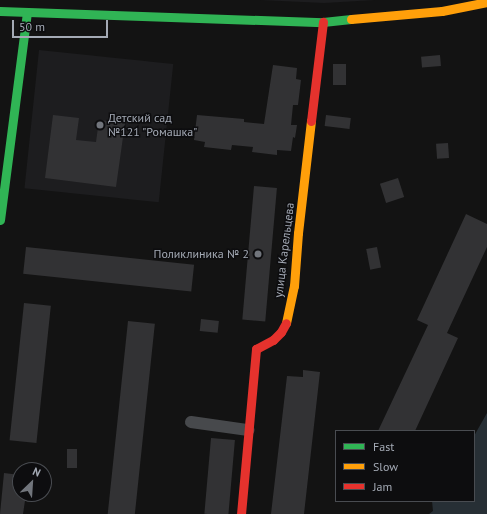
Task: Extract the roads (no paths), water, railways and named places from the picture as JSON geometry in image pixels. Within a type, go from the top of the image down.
[{"type":"street","points":[[0,11],[323,22],[442,11],[487,2]]},
{"type":"street","points":[[0,220],[27,13]]},
{"type":"street","name":"улица Карельцева","points":[[241,514],[256,349],[273,340],[281,332],[286,323],[294,286],[298,233],[323,22]]},
{"type":"street","points":[[191,422],[248,430]]},
{"type":"place","name":"Детский сад №121 \"Ромашка\"","points":[[100,125]]},
{"type":"place","name":"Поликлиника № 2","points":[[258,254]]}]
